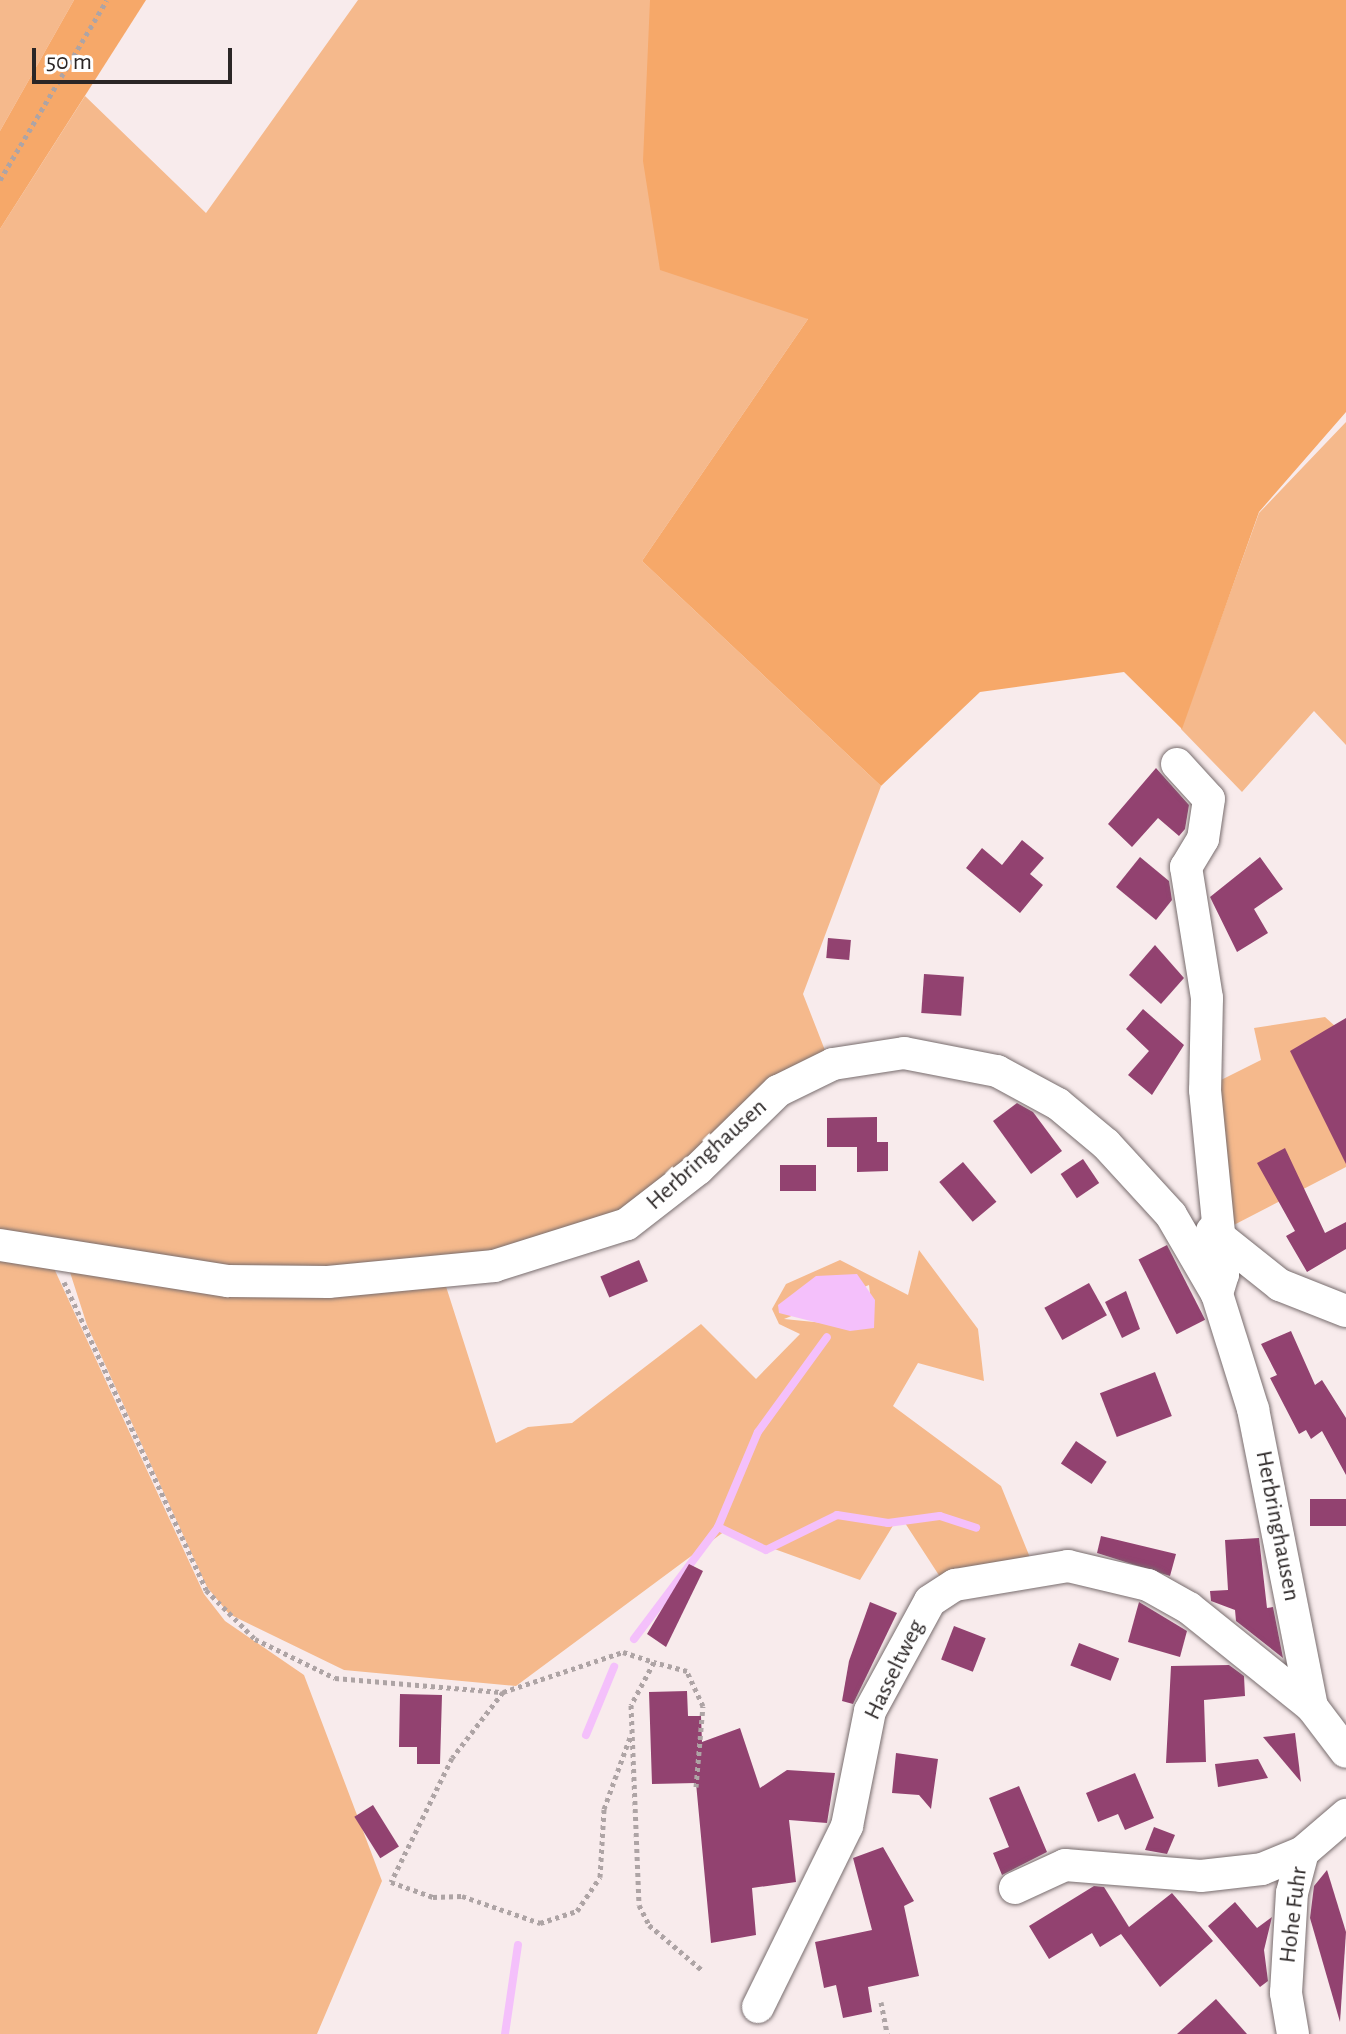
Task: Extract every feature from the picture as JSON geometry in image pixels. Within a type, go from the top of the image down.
[{"type":"street","name":"Herbringhausen","points":[[1177,764],[1209,799],[1203,839],[1186,867],[1201,930],[1205,1090],[1221,1236],[1217,1294]]},
{"type":"street","name":"Herbringhausen","points":[[0,1245],[158,1275],[276,1282],[480,1267],[557,1252],[658,1205],[778,1091],[804,1076],[904,1053],[997,1071],[1058,1104],[1106,1144],[1171,1215],[1217,1294],[1253,1409],[1312,1707],[1346,1752]]},
{"type":"street","name":"Herbringhausen","points":[[1171,1215],[1180,1211],[1221,1236],[1280,1285],[1346,1311]]},
{"type":"street","name":"Hasseltweg","points":[[758,2007],[847,1826],[870,1711],[923,1611],[955,1585],[1068,1566],[1148,1585],[1189,1608],[1312,1707]]},
{"type":"street","name":"Hohe Fuhr","points":[[1293,2034],[1287,1935],[1303,1852],[1346,1815]]},
{"type":"street","points":[[1015,1888],[1065,1865],[1212,1876],[1262,1869],[1303,1852]]},
{"type":"path","points":[[0,180],[107,0]]},
{"type":"path","points":[[61,1257],[63,1282],[206,1590],[226,1617],[335,1678],[503,1692],[623,1652],[687,1671],[703,1706],[696,1787]]},
{"type":"path","points":[[654,1662],[631,1705],[630,1737],[639,1794],[639,1905],[649,1925],[703,1971]]},
{"type":"path","points":[[503,1692],[452,1758],[391,1882],[433,1897],[462,1896],[540,1923],[577,1911],[600,1877],[604,1809],[630,1737]]},
{"type":"path","points":[[881,2002],[887,2034]]},
{"type":"shaded area","points":[[0,0],[74,0],[0,131]]},
{"type":"shaded area","points":[[74,0],[146,0],[0,229],[0,131]]},
{"type":"shaded area","points":[[358,0],[650,0],[808,319],[642,561],[881,786],[803,994],[828,1058],[587,1235],[364,1272],[184,1265],[0,1233],[0,229],[85,96],[206,213]]},
{"type":"shaded area","points":[[650,0],[1346,0],[1346,412],[1259,512],[1182,729],[1124,672],[980,692],[881,786],[642,561],[808,319],[660,270],[643,161]]},
{"type":"shaded area","points":[[1346,422],[1346,745],[1314,711],[1242,792],[1181,729],[1259,513]]},
{"type":"shaded area","points":[[1325,1017],[1346,1036],[1346,1167],[1228,1228],[1215,1083],[1261,1060],[1254,1028]]},
{"type":"shaded area","points":[[919,1250],[978,1329],[984,1381],[918,1363],[893,1406],[1001,1486],[1031,1560],[944,1583],[905,1523],[894,1524],[860,1580],[725,1531],[516,1686],[344,1670],[229,1614],[207,1587],[87,1325],[68,1266],[443,1277],[496,1443],[528,1427],[572,1423],[701,1324],[756,1379],[800,1334],[779,1324],[772,1309],[786,1284],[840,1260],[908,1295]],"holes":[[[869,1285],[874,1328],[784,1319]]]},
{"type":"shaded area","points":[[0,1255],[52,1264],[204,1594],[225,1621],[304,1675],[382,1881],[317,2034],[0,2034]]},
{"type":"shaded area","points":[[857,1274],[875,1300],[874,1328],[850,1331],[779,1313],[778,1305],[816,1276]]},
{"type":"building","points":[[1156,768],[1189,805],[1185,829],[1179,836],[1158,818],[1132,847],[1108,824]]},
{"type":"building","points":[[1022,840],[1044,858],[1030,874],[1043,885],[1020,913],[966,868],[982,848],[1002,865]]},
{"type":"building","points":[[1140,857],[1169,881],[1172,900],[1156,920],[1116,887]]},
{"type":"building","points":[[1260,857],[1283,889],[1254,909],[1268,933],[1237,952],[1210,897]]},
{"type":"building","points":[[828,938],[851,940],[849,960],[826,958]]},
{"type":"building","points":[[1155,945],[1184,978],[1161,1004],[1129,975]]},
{"type":"building","points":[[924,974],[964,977],[961,1016],[921,1013]]},
{"type":"building","points":[[1143,1009],[1184,1045],[1152,1095],[1128,1075],[1149,1051],[1126,1029]]},
{"type":"building","points":[[1346,1018],[1346,1164],[1290,1051]]},
{"type":"building","points":[[1017,1103],[1033,1112],[1062,1151],[1031,1174],[993,1121]]},
{"type":"building","points":[[877,1117],[877,1142],[888,1142],[888,1171],[857,1172],[857,1147],[827,1147],[827,1118]]},
{"type":"building","points":[[1285,1148],[1325,1233],[1346,1222],[1346,1249],[1307,1272],[1286,1236],[1295,1231],[1257,1163]]},
{"type":"building","points":[[1083,1159],[1099,1183],[1077,1198],[1061,1174]]},
{"type":"building","points":[[963,1162],[996,1202],[973,1222],[939,1182]]},
{"type":"building","points":[[780,1165],[816,1165],[816,1191],[780,1191]]},
{"type":"building","points":[[1167,1245],[1205,1320],[1177,1334],[1138,1260]]},
{"type":"building","points":[[639,1260],[648,1281],[609,1298],[600,1276]]},
{"type":"building","points":[[1089,1283],[1107,1315],[1062,1340],[1044,1308]]},
{"type":"building","points":[[1126,1291],[1140,1329],[1122,1338],[1105,1302]]},
{"type":"building","points":[[1291,1331],[1315,1385],[1322,1380],[1346,1418],[1346,1475],[1322,1431],[1311,1439],[1306,1430],[1299,1434],[1270,1378],[1277,1375],[1261,1344]]},
{"type":"building","points":[[1155,1372],[1172,1416],[1117,1437],[1100,1393]]},
{"type":"building","points":[[1076,1441],[1107,1462],[1092,1484],[1061,1463]]},
{"type":"building","points":[[1310,1499],[1346,1499],[1346,1526],[1310,1526]]},
{"type":"building","points":[[1101,1536],[1176,1554],[1170,1576],[1097,1553]]},
{"type":"building","points":[[1259,1538],[1267,1608],[1273,1607],[1283,1658],[1236,1621],[1235,1610],[1211,1601],[1210,1591],[1228,1590],[1225,1540]]},
{"type":"building","points":[[689,1564],[703,1571],[666,1647],[647,1634]]},
{"type":"building","points":[[870,1602],[897,1613],[853,1704],[842,1701],[849,1661]]},
{"type":"building","points":[[1139,1602],[1187,1631],[1180,1657],[1128,1642]]},
{"type":"building","points":[[954,1626],[986,1638],[973,1672],[941,1660]]},
{"type":"building","points":[[1079,1643],[1119,1658],[1111,1681],[1070,1665]]},
{"type":"building","points":[[1229,1665],[1244,1676],[1245,1696],[1204,1700],[1206,1762],[1166,1763],[1171,1666]]},
{"type":"building","points":[[687,1691],[688,1716],[701,1716],[702,1742],[740,1728],[760,1788],[787,1770],[835,1773],[827,1823],[789,1820],[796,1882],[752,1888],[756,1935],[711,1943],[696,1783],[652,1784],[649,1692]]},
{"type":"building","points":[[400,1694],[442,1695],[440,1764],[417,1764],[417,1747],[399,1747]]},
{"type":"building","points":[[1295,1733],[1301,1782],[1263,1737]]},
{"type":"building","points":[[896,1753],[938,1759],[931,1809],[919,1795],[892,1793]]},
{"type":"building","points":[[1258,1759],[1268,1778],[1218,1787],[1215,1764]]},
{"type":"building","points":[[1135,1773],[1154,1818],[1125,1830],[1118,1814],[1098,1822],[1086,1793]]},
{"type":"building","points":[[1019,1786],[1047,1852],[1002,1875],[993,1853],[1009,1847],[989,1798]]},
{"type":"building","points":[[373,1805],[399,1847],[380,1858],[354,1817]]},
{"type":"building","points":[[1154,1827],[1175,1835],[1167,1854],[1145,1850]]},
{"type":"building","points":[[883,1847],[914,1901],[904,1906],[919,1976],[868,1987],[872,2012],[843,2018],[836,1985],[824,1988],[815,1942],[872,1930],[853,1858]]},
{"type":"building","points":[[1327,1870],[1346,1932],[1340,2022],[1310,1918],[1314,1886]]},
{"type":"building","points":[[1094,1886],[1104,1887],[1129,1927],[1172,1893],[1213,1941],[1160,1987],[1121,1934],[1100,1947],[1092,1933],[1049,1959],[1029,1926]]},
{"type":"building","points":[[1235,1902],[1257,1928],[1272,1917],[1264,1950],[1268,1981],[1260,1987],[1208,1926]]},
{"type":"building","points":[[1216,1999],[1247,2034],[1177,2034]]},
{"type":"waterway","points":[[634,1639],[718,1527],[758,1432],[827,1337]]},
{"type":"waterway","points":[[718,1527],[766,1550],[837,1515],[888,1523],[940,1516],[976,1528]]},
{"type":"waterway","points":[[586,1735],[614,1667]]},
{"type":"waterway","points":[[505,2034],[518,1945]]}]
